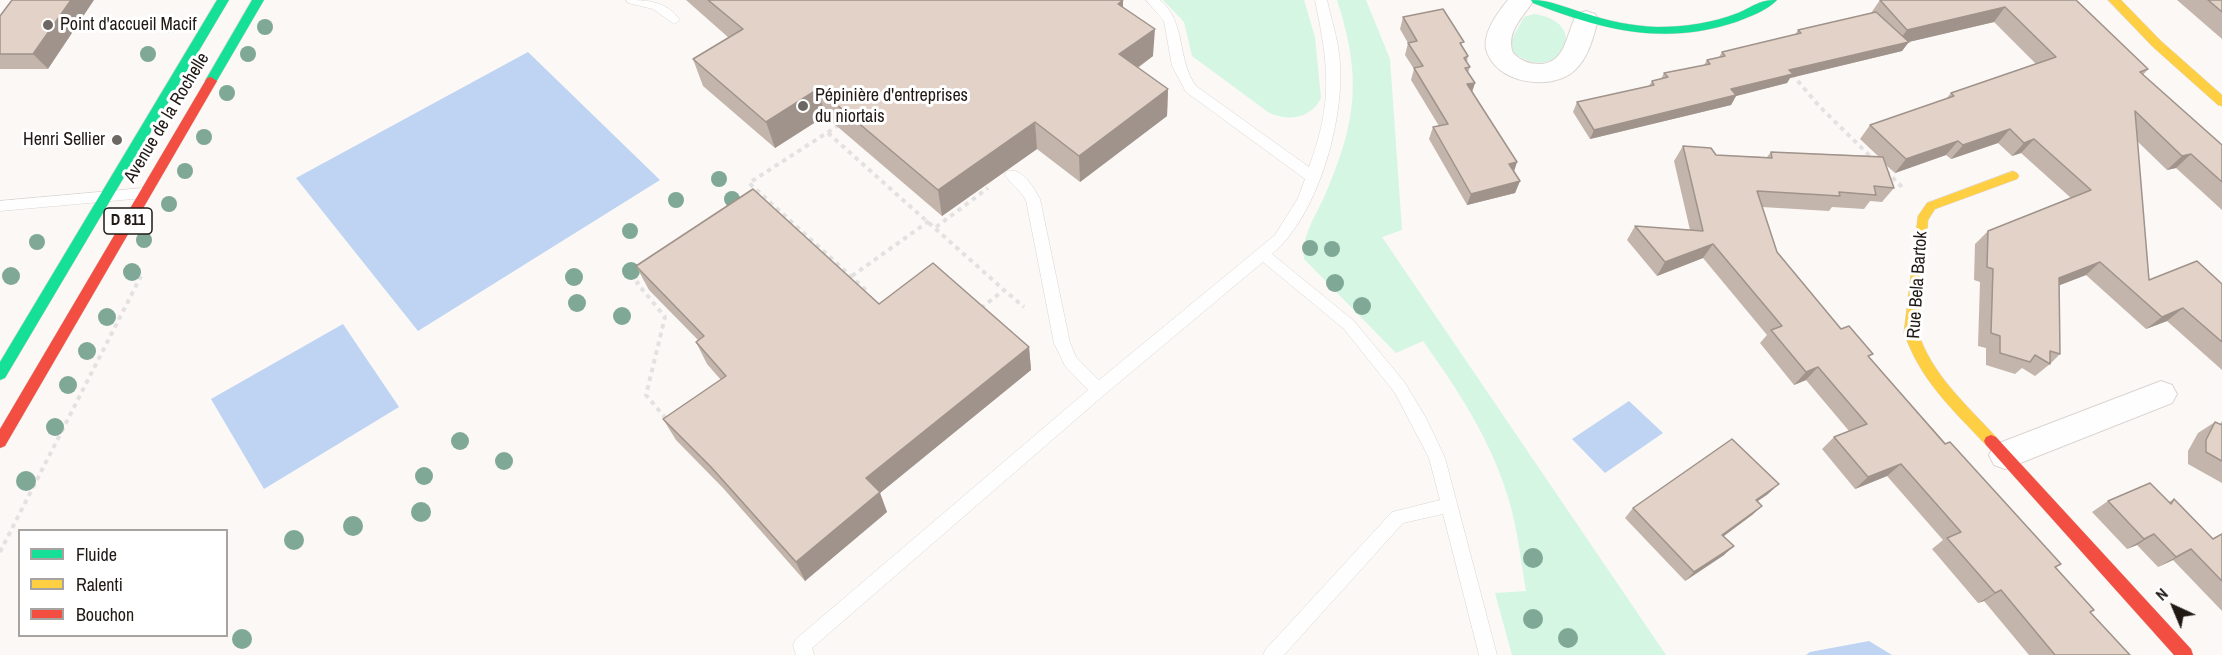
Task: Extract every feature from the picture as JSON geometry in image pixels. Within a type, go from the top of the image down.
[{"type":"main road","name":"Avenue de la Rochelle","points":[[0,374],[223,0]]},
{"type":"main road","name":"Avenue de la Rochelle","points":[[0,442],[258,0]]},
{"type":"main road","points":[[1537,0],[1586,20],[1620,28],[1657,31],[1693,29],[1745,17],[1771,0]]},
{"type":"main road","points":[[2114,0],[2157,44],[2222,102]]},
{"type":"main road","name":"Rue Bela Bartok","points":[[2013,176],[1931,206],[1926,210],[1922,219],[1911,332],[1915,350],[1926,369],[2186,655]]},
{"type":"street","points":[[1522,0],[1512,10],[1500,36],[1499,49],[1505,59],[1527,72],[1543,75],[1558,72],[1574,54],[1586,20]]},
{"type":"street","points":[[2005,455],[2161,394]]},
{"type":"lane","points":[[632,0],[657,6],[674,20]]},
{"type":"lane","points":[[1152,0],[1173,21],[1177,65],[1181,78],[1191,89],[1314,178]]},
{"type":"lane","points":[[805,655],[802,645],[1099,390],[1280,239],[1294,220],[1314,178],[1328,134],[1334,94],[1334,54],[1321,0]]},
{"type":"lane","points":[[1012,175],[1024,185],[1033,199],[1057,322],[1070,361],[1099,390]]},
{"type":"lane","points":[[0,206],[144,193]]},
{"type":"lane","points":[[1263,254],[1349,325],[1400,388],[1437,458],[1488,655]]},
{"type":"lane","points":[[1272,655],[1398,517],[1449,505]]},
{"type":"path","points":[[1790,71],[1820,106],[1926,210]]},
{"type":"path","points":[[848,120],[749,183],[867,291],[858,297]]},
{"type":"path","points":[[828,133],[1004,290],[1033,313],[1057,322]]},
{"type":"path","points":[[936,227],[999,179],[1012,175]]},
{"type":"path","points":[[754,204],[764,197]]},
{"type":"path","points":[[852,276],[929,221]]},
{"type":"path","points":[[657,270],[637,283],[665,316],[646,395],[673,426]]},
{"type":"path","points":[[0,552],[141,275]]},
{"type":"path","points":[[979,309],[1004,290]]},
{"type":"green space","points":[[1163,0],[1304,0],[1315,37],[1321,98],[1317,105],[1298,117],[1283,117],[1268,112],[1192,56],[1184,22]]},
{"type":"green space","points":[[1337,0],[1366,0],[1390,59],[1402,230],[1382,237],[1666,655],[1512,655],[1495,593],[1526,591],[1510,504],[1485,439],[1450,380],[1423,341],[1396,353],[1304,259],[1307,234],[1336,169],[1344,144],[1352,99],[1353,76],[1350,53]]},
{"type":"green space","points":[[1534,14],[1553,20],[1563,29],[1566,40],[1563,50],[1555,58],[1543,63],[1528,61],[1512,51],[1511,41],[1524,17]]},
{"type":"water","points":[[528,52],[660,180],[418,331],[296,178]]},
{"type":"water","points":[[343,324],[399,407],[264,489],[211,399]]},
{"type":"water","points":[[1629,401],[1663,433],[1605,473],[1572,439]]},
{"type":"water","points":[[1869,641],[1892,655],[1806,655],[1810,652]]},
{"type":"building","points":[[12,0],[71,0],[33,54],[0,54],[0,16]]},
{"type":"building","points":[[708,0],[1123,0],[1118,4],[1155,29],[1119,54],[1168,89],[1079,156],[1035,122],[938,190],[818,89],[766,122],[693,59],[743,29]]},
{"type":"building","points":[[1880,0],[2076,0],[2148,69],[2140,72],[2222,145],[2222,182],[2191,154],[2182,156],[2135,111],[2149,280],[2197,261],[2222,284],[2222,342],[2183,308],[2162,317],[2100,262],[2059,278],[2060,354],[2050,351],[2050,364],[2035,355],[2030,362],[2000,353],[2000,336],[1991,333],[1993,269],[1987,267],[1988,231],[2091,190],[2034,139],[2024,143],[2010,129],[1963,145],[1958,141],[1906,159],[1870,125],[1954,96],[1951,93],[2056,57],[2005,7],[1907,30]]},
{"type":"building","points":[[2208,0],[2222,0],[2222,12]]},
{"type":"building","points":[[1443,9],[1464,42],[1460,43],[1468,56],[1464,58],[1470,67],[1465,68],[1475,83],[1467,84],[1517,162],[1509,164],[1520,181],[1471,194],[1433,127],[1448,124],[1414,68],[1423,66],[1408,43],[1417,41],[1403,17]]},
{"type":"building","points":[[1876,12],[1909,42],[1789,70],[1793,74],[1731,89],[1736,95],[1594,130],[1577,102],[1654,85],[1652,81],[1668,77],[1664,73],[1710,64],[1707,60],[1725,56],[1722,52],[1801,33],[1798,30]]},
{"type":"building","points":[[1683,146],[1711,148],[1716,155],[1772,158],[1771,152],[1883,157],[1894,188],[1874,186],[1876,195],[1839,192],[1840,196],[1757,191],[1777,252],[1841,329],[1849,326],[1873,354],[1868,356],[1945,444],[1950,442],[2061,564],[2055,567],[2094,610],[2090,612],[2130,655],[2055,655],[2001,590],[1995,593],[1947,538],[1961,532],[1901,464],[1868,477],[1834,437],[1867,424],[1818,367],[1806,372],[1771,330],[1782,326],[1713,244],[1665,262],[1635,226],[1703,231]]},
{"type":"building","points":[[753,189],[879,304],[933,263],[1029,347],[866,478],[880,492],[796,562],[711,467],[663,419],[726,376],[696,342],[704,336],[636,266]]},
{"type":"building","points":[[2215,422],[2222,425],[2222,461],[2206,452],[2206,440]]},
{"type":"building","points":[[1732,439],[1779,484],[1756,500],[1762,506],[1722,535],[1734,546],[1694,572],[1633,508]]},
{"type":"building","points":[[2150,483],[2171,504],[2174,499],[2213,539],[2222,534],[2222,581],[2191,549],[2176,557],[2154,534],[2144,539],[2108,501]]},
{"type":"traffic: fast","points":[[0,374],[223,0]]},
{"type":"traffic: fast","points":[[211,81],[258,0]]},
{"type":"traffic: fast","points":[[1537,0],[1596,21],[1626,28],[1655,31],[1685,30],[1714,25],[1743,15],[1771,0]]},
{"type":"traffic: slow","points":[[2114,0],[2157,44],[2222,102]]},
{"type":"traffic: slow","points":[[1991,441],[1933,377],[1916,348],[1911,332],[1922,219],[1931,206],[2013,176]]},
{"type":"traffic: jam","points":[[0,442],[211,81]]},
{"type":"traffic: jam","points":[[1991,441],[2185,655]]},
{"type":"place","name":"Point d'accueil Macif","points":[[48,25]]},
{"type":"place","name":"Pépinière d'entreprises du niortais","points":[[803,106]]},
{"type":"place","name":"Henri Sellier","points":[[117,140]]}]
